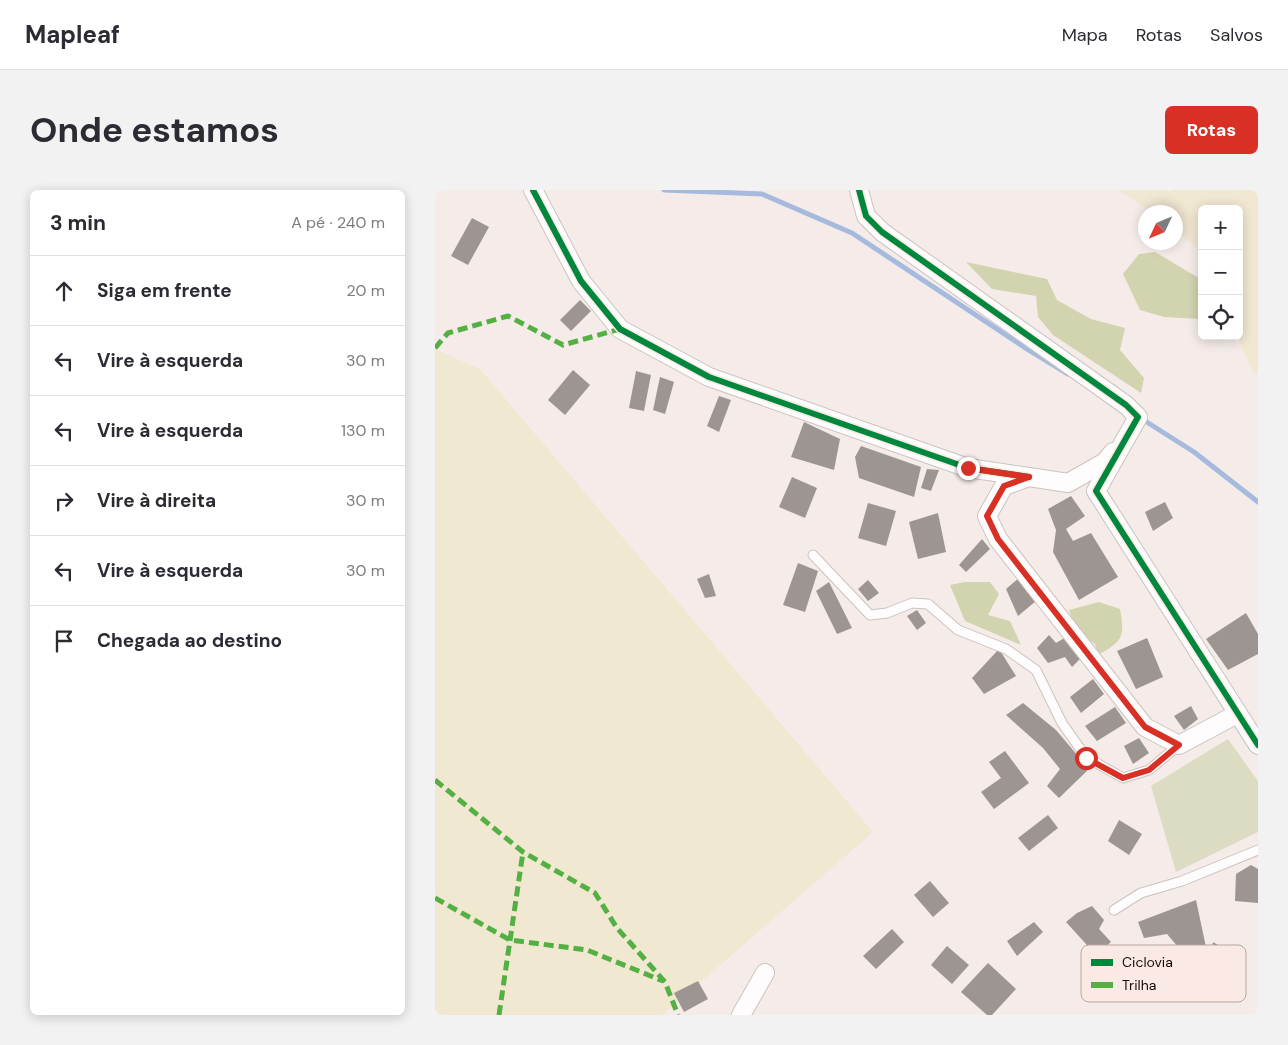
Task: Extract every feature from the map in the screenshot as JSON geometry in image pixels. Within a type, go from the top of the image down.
[{"type":"street","points":[[533,190],[581,281],[620,329],[709,377],[968,468],[1069,483],[1105,462],[1123,441]]},
{"type":"street","points":[[859,190],[866,216],[882,232],[1127,404],[1138,417],[1096,491],[1258,745]]},
{"type":"street","points":[[1029,477],[1004,486],[987,516],[998,539],[1145,727],[1179,745],[1237,714]]},
{"type":"street","points":[[741,1015],[765,973]]},
{"type":"lane","points":[[813,555],[870,615],[887,614],[912,603],[928,604],[959,630],[1006,649],[1036,670],[1063,724],[1086,758],[1123,778],[1149,770],[1179,745]]},
{"type":"lane","points":[[1114,910],[1141,893],[1182,881],[1258,850]]},
{"type":"green space","points":[[1155,252],[1198,278],[1198,319],[1164,317],[1140,310],[1123,274],[1139,254]]},
{"type":"green space","points":[[966,262],[1047,279],[1057,300],[1091,319],[1125,328],[1120,350],[1144,378],[1141,393],[1053,335],[1038,317],[1036,296],[992,289]]},
{"type":"green space","points":[[965,582],[990,582],[999,594],[988,615],[1010,621],[1021,645],[965,621],[950,585]]},
{"type":"green space","points":[[1099,602],[1120,609],[1122,632],[1113,646],[1098,655],[1095,644],[1076,631],[1069,610]]},
{"type":"green space","points":[[1228,739],[1258,781],[1258,832],[1176,872],[1151,786]]},
{"type":"sand","points":[[1118,190],[1166,190],[1169,192],[1171,190],[1258,190],[1258,375],[1252,370],[1239,340],[1243,340],[1243,205],[1198,205],[1198,249],[1183,237],[1183,205],[1140,205]]},
{"type":"sand","points":[[435,349],[480,369],[873,832],[663,1015],[435,1015]]},
{"type":"building","points":[[472,218],[489,227],[468,265],[451,256]]},
{"type":"building","points":[[580,300],[591,311],[571,331],[560,320]]},
{"type":"building","points":[[573,370],[590,385],[565,415],[548,400]]},
{"type":"building","points":[[636,371],[651,375],[644,411],[629,408]]},
{"type":"building","points":[[660,377],[674,382],[665,414],[653,410]]},
{"type":"building","points":[[719,396],[731,400],[719,432],[707,426]]},
{"type":"building","points":[[804,422],[840,439],[834,470],[791,457]]},
{"type":"building","points":[[861,446],[921,467],[914,497],[859,478],[855,457]]},
{"type":"building","points":[[927,469],[939,470],[931,491],[921,488]]},
{"type":"building","points":[[792,477],[817,488],[805,518],[779,507]]},
{"type":"building","points":[[1071,496],[1085,516],[1066,529],[1073,541],[1091,533],[1118,577],[1079,600],[1053,552],[1056,530],[1048,509]]},
{"type":"building","points":[[1165,502],[1173,518],[1153,531],[1145,512]]},
{"type":"building","points":[[868,503],[896,511],[886,546],[858,538]]},
{"type":"building","points":[[938,513],[946,552],[918,559],[909,522]]},
{"type":"building","points":[[982,539],[990,549],[966,572],[959,565]]},
{"type":"building","points":[[798,563],[818,571],[805,612],[783,605]]},
{"type":"building","points":[[709,574],[716,596],[705,598],[697,579]]},
{"type":"building","points":[[1019,578],[1036,601],[1018,616],[1006,589]]},
{"type":"building","points":[[868,580],[879,593],[868,601],[858,589]]},
{"type":"building","points":[[829,582],[852,628],[837,634],[816,591]]},
{"type":"building","points":[[917,610],[926,623],[917,630],[907,616]]},
{"type":"building","points":[[1246,613],[1258,634],[1258,654],[1228,670],[1206,639]]},
{"type":"building","points":[[1049,635],[1056,643],[1066,637],[1080,659],[1072,667],[1065,657],[1048,663],[1037,648]]},
{"type":"building","points":[[1147,638],[1163,677],[1136,689],[1117,651]]},
{"type":"building","points":[[999,649],[1016,676],[984,694],[972,678]]},
{"type":"building","points":[[1093,679],[1104,694],[1081,713],[1070,697]]},
{"type":"building","points":[[1023,703],[1056,730],[1089,769],[1059,798],[1047,786],[1060,769],[1043,748],[1006,715]]},
{"type":"building","points":[[1191,706],[1198,719],[1184,730],[1174,716]]},
{"type":"building","points":[[1115,707],[1126,723],[1097,741],[1085,726]]},
{"type":"building","points":[[1139,738],[1149,753],[1133,764],[1124,746]]},
{"type":"building","points":[[1005,751],[1029,783],[994,809],[981,792],[1001,778],[989,762]]},
{"type":"building","points":[[1048,815],[1058,828],[1029,851],[1018,838]]},
{"type":"building","points":[[1119,820],[1142,834],[1129,855],[1108,841]]},
{"type":"building","points":[[1251,865],[1258,869],[1258,903],[1235,901],[1236,874]]},
{"type":"building","points":[[930,881],[949,903],[933,917],[914,895]]},
{"type":"building","points":[[1196,900],[1206,945],[1176,945],[1167,934],[1144,938],[1138,922]]},
{"type":"building","points":[[1092,906],[1104,920],[1099,929],[1111,942],[1108,945],[1087,945],[1066,922],[1077,913]]},
{"type":"building","points":[[1034,922],[1043,932],[1017,956],[1007,941]]},
{"type":"building","points":[[892,929],[904,942],[876,969],[863,956]]},
{"type":"building","points":[[947,946],[969,965],[952,984],[931,965]]},
{"type":"building","points":[[988,963],[1016,989],[992,1015],[987,1015],[961,992]]},
{"type":"building","points":[[698,981],[708,999],[684,1012],[674,993]]},
{"type":"waterway","points":[[664,190],[762,194],[852,233],[1068,374]]},
{"type":"waterway","points":[[1142,419],[1194,452],[1258,502]]},
{"type":"marked path","points":[[435,348],[448,333],[508,316],[563,345],[620,329]]},
{"type":"marked path","points":[[435,780],[523,852],[595,893],[617,928],[665,982],[678,1015]]},
{"type":"marked path","points":[[499,1015],[523,852]]},
{"type":"marked path","points":[[435,898],[510,940],[587,950],[663,981]]},
{"type":"cycle path","points":[[533,190],[581,281],[620,329],[709,377],[968,468],[1029,477]]},
{"type":"cycle path","points":[[859,190],[866,216],[882,232],[1126,405],[1138,417],[1096,491],[1258,745]]},
{"type":"route","points":[[968,468],[1029,477],[1004,486],[987,516],[998,539],[1145,727],[1179,745],[1149,770],[1123,778],[1086,758]]}]
